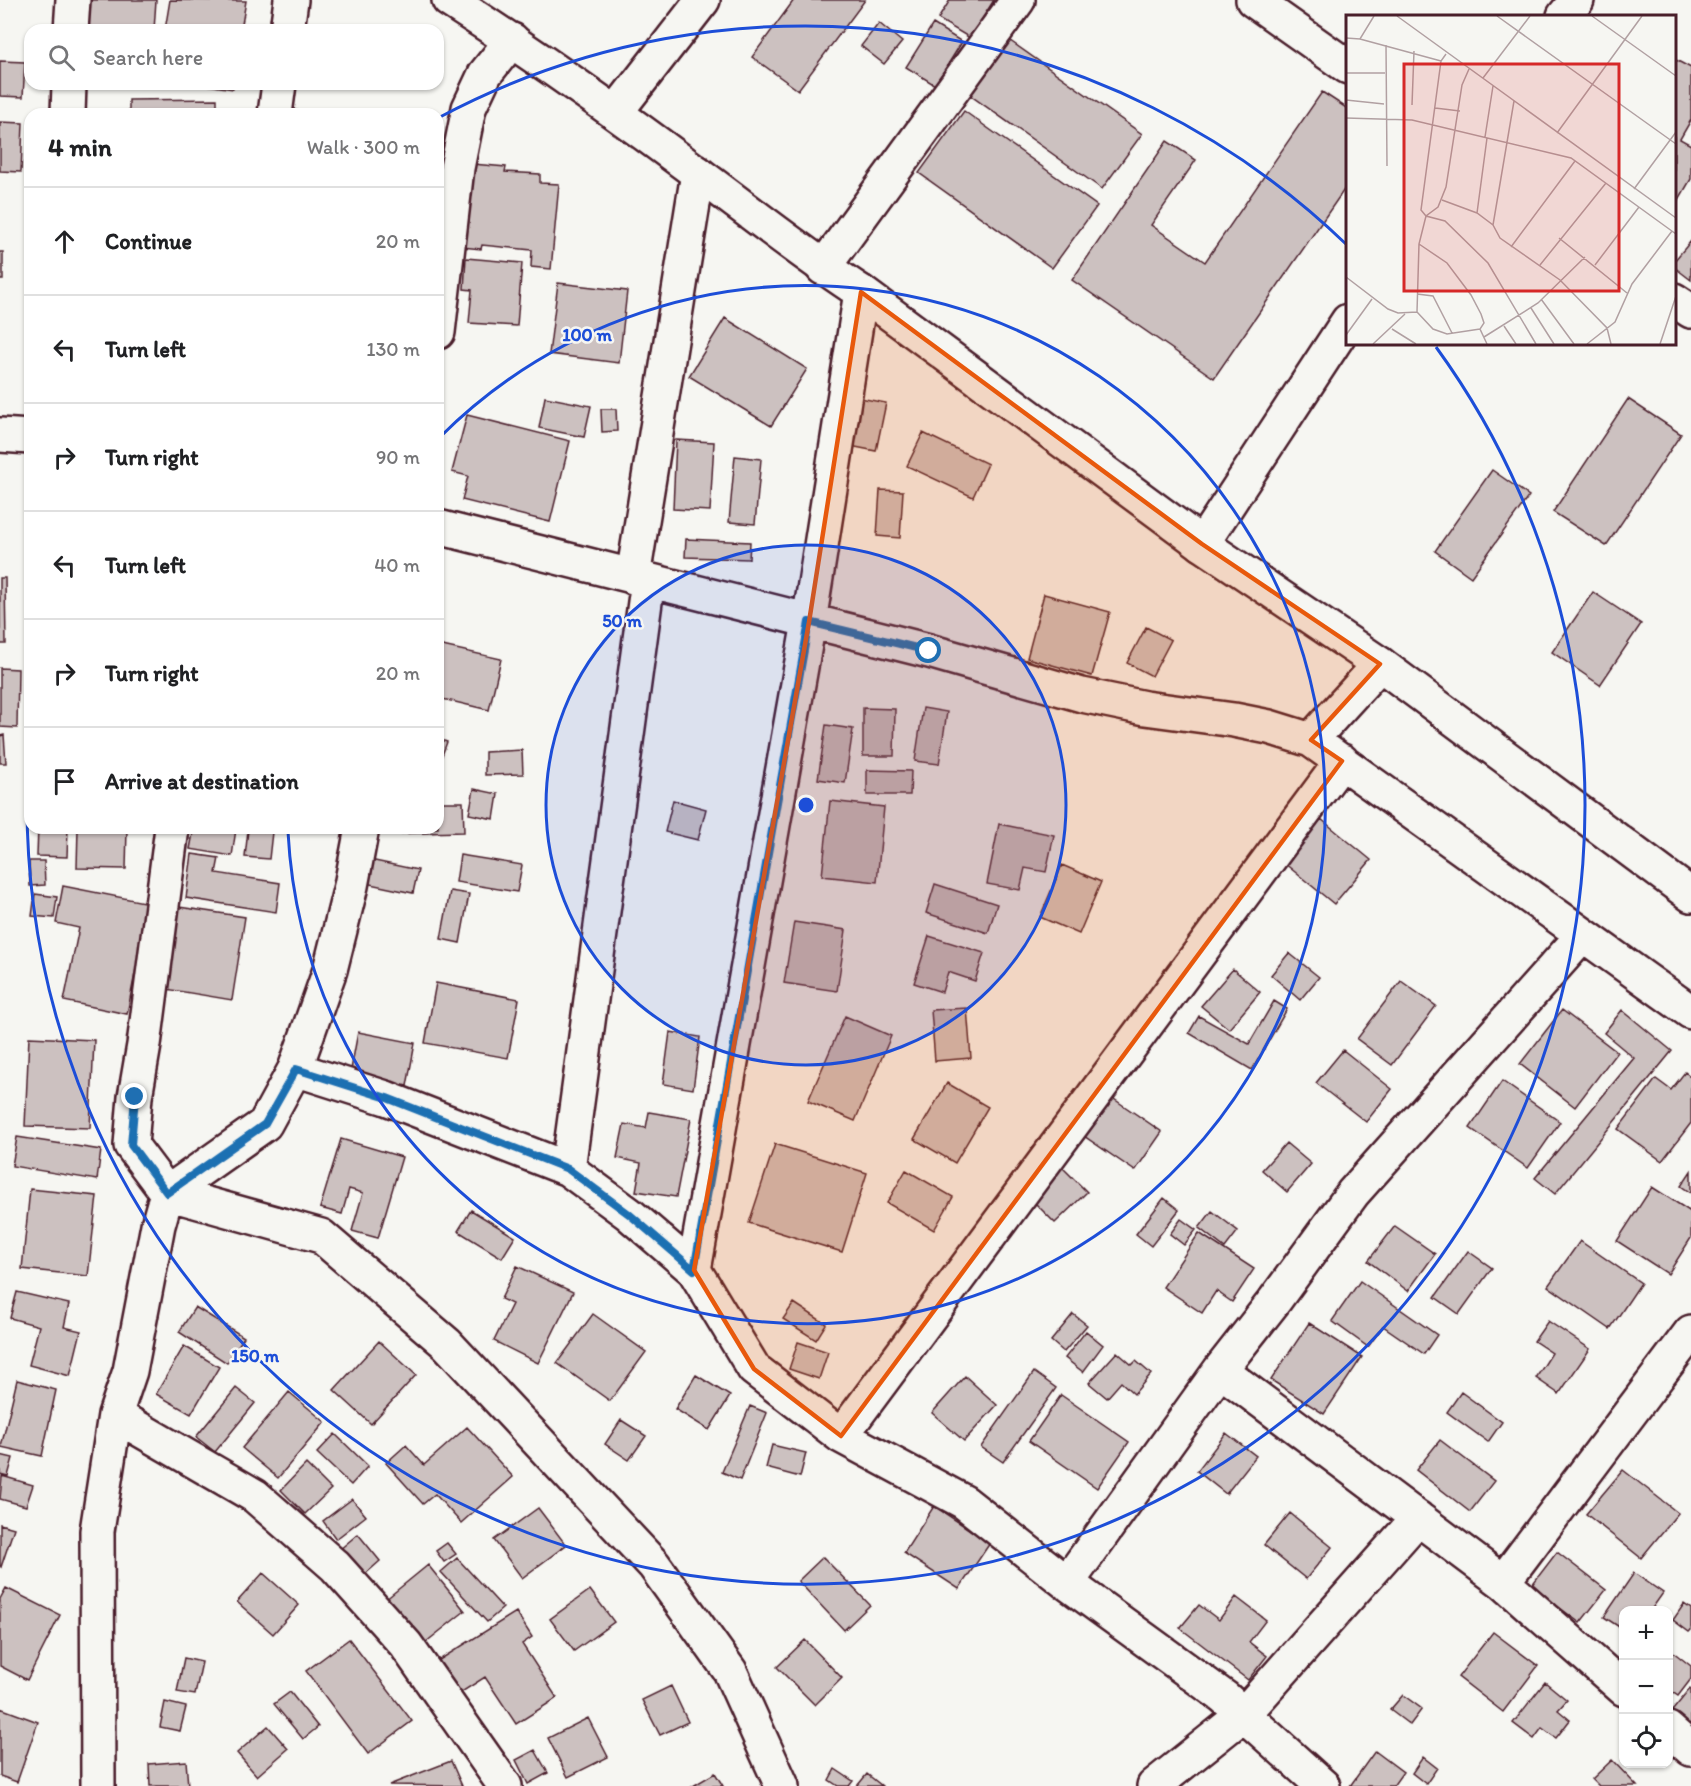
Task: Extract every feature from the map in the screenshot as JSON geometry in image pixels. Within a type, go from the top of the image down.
[{"type":"street","points":[[71,24],[73,0]]},
{"type":"street","points":[[288,24],[291,0]]},
{"type":"street","points":[[448,0],[512,40],[616,112],[823,268],[861,292],[1202,544],[1380,664],[1691,895]]},
{"type":"street","points":[[616,112],[703,0]]},
{"type":"street","points":[[823,268],[1018,0]]},
{"type":"street","points":[[1253,0],[1346,66]]},
{"type":"street","points":[[1565,15],[1577,0]]},
{"type":"street","points":[[444,280],[457,168],[469,108],[485,74],[512,40]]},
{"type":"street","points":[[68,108],[69,90]]},
{"type":"street","points":[[275,108],[278,90]]},
{"type":"street","points":[[568,1169],[640,578],[698,173]]},
{"type":"street","points":[[694,1270],[809,622],[861,292]]},
{"type":"street","points":[[1676,301],[1691,311]]},
{"type":"street","points":[[1202,544],[1346,323]]},
{"type":"street","points":[[0,435],[24,437]]},
{"type":"street","points":[[444,529],[929,651],[1083,695],[1145,708],[1234,720],[1269,727],[1311,740],[1691,1012]]},
{"type":"street","points":[[1311,740],[1380,664]]},
{"type":"street","points":[[841,1436],[1342,761]]},
{"type":"street","points":[[171,834],[144,1045],[135,1097],[131,1145],[167,1193],[321,1236],[447,1344],[654,1565],[730,1671],[782,1786]]},
{"type":"street","points":[[98,1786],[97,1531],[115,1416],[130,1371],[144,1291],[167,1193],[265,1124],[296,1069],[330,970],[351,886],[361,834]]},
{"type":"street","points":[[1067,1583],[1220,1370],[1275,1300],[1353,1193],[1583,934]]},
{"type":"street","points":[[296,1069],[387,1098],[568,1169],[629,1214],[694,1270],[754,1369],[841,1436],[964,1502],[1067,1583],[1224,1697],[1323,1786]]},
{"type":"street","points":[[1503,1582],[1691,1332]]},
{"type":"street","points":[[1220,1370],[1503,1582],[1619,1685]]},
{"type":"street","points":[[115,1416],[255,1496],[335,1566],[406,1645],[505,1786]]},
{"type":"street","points":[[1154,1786],[1244,1714],[1418,1518]]},
{"type":"street","points":[[1673,1733],[1691,1749]]},
{"type":"highlighted area","points":[[861,292],[1202,544],[1380,664],[1311,740],[1342,761],[841,1436],[754,1369],[694,1270],[809,622]]},
{"type":"building","points":[[88,0],[156,0],[154,24],[86,24]]},
{"type":"building","points":[[170,0],[246,1],[242,24],[166,24]]},
{"type":"building","points":[[794,0],[865,0],[798,90],[752,57]]},
{"type":"building","points":[[950,0],[994,0],[970,38],[938,19]]},
{"type":"building","points":[[879,23],[902,42],[884,64],[861,46]]},
{"type":"building","points":[[933,24],[962,42],[935,85],[906,67]]},
{"type":"building","points":[[1006,38],[1142,134],[1102,189],[967,93]]},
{"type":"building","points":[[1676,60],[1691,68],[1691,120],[1680,139],[1691,145],[1691,179],[1676,205]]},
{"type":"building","points":[[0,61],[24,62],[23,97],[0,96]]},
{"type":"building","points":[[1322,92],[1346,108],[1346,187],[1214,378],[1072,280],[1167,141],[1196,160],[1151,225],[1205,262]]},
{"type":"building","points":[[217,99],[217,108],[129,108],[129,100]]},
{"type":"building","points":[[964,111],[1097,206],[1052,268],[919,173]]},
{"type":"building","points":[[0,122],[23,123],[21,172],[0,171]]},
{"type":"building","points":[[461,163],[506,167],[505,172],[540,174],[540,183],[559,184],[551,269],[531,267],[532,250],[482,245],[481,249],[453,246]]},
{"type":"building","points":[[1691,241],[1691,280],[1676,269],[1676,259]]},
{"type":"building","points":[[0,252],[3,252],[3,280],[0,280]]},
{"type":"building","points":[[466,258],[522,263],[517,326],[469,323],[472,290],[464,289]]},
{"type":"building","points":[[558,283],[627,291],[619,363],[549,354]]},
{"type":"building","points":[[725,318],[807,369],[771,426],[689,376]]},
{"type":"building","points":[[545,397],[591,406],[584,437],[539,428]]},
{"type":"building","points":[[855,397],[886,403],[876,451],[845,445]]},
{"type":"building","points":[[1628,399],[1681,434],[1606,546],[1553,512]]},
{"type":"building","points":[[601,409],[616,409],[617,431],[602,432]]},
{"type":"building","points":[[467,415],[570,441],[550,522],[462,500],[468,476],[452,472]]},
{"type":"building","points":[[923,433],[988,464],[973,497],[907,466]]},
{"type":"building","points":[[676,440],[714,442],[710,511],[673,509]]},
{"type":"building","points":[[735,456],[761,459],[755,524],[729,522]]},
{"type":"building","points":[[1492,470],[1529,496],[1471,577],[1435,551]]},
{"type":"building","points":[[880,490],[903,491],[900,538],[877,536]]},
{"type":"building","points":[[686,539],[750,542],[749,559],[685,557]]},
{"type":"building","points":[[0,578],[5,578],[6,644],[0,644]]},
{"type":"building","points":[[1593,592],[1641,624],[1600,685],[1552,652]]},
{"type":"building","points":[[1044,594],[1110,612],[1092,676],[1027,658]]},
{"type":"building","points":[[1146,627],[1171,640],[1152,676],[1127,663]]},
{"type":"building","points":[[444,646],[501,659],[489,710],[444,699]]},
{"type":"building","points":[[0,668],[18,669],[17,728],[0,727]]},
{"type":"building","points":[[863,708],[895,709],[894,756],[863,756]]},
{"type":"building","points":[[923,708],[947,712],[939,764],[915,761]]},
{"type":"building","points":[[826,725],[853,729],[845,783],[818,779]]},
{"type":"building","points":[[4,735],[6,763],[0,763],[0,736]]},
{"type":"building","points":[[522,750],[523,774],[485,775],[485,752]]},
{"type":"building","points":[[867,770],[911,771],[910,795],[867,795]]},
{"type":"building","points":[[474,789],[498,794],[494,819],[469,814]]},
{"type":"building","points":[[673,800],[706,809],[698,840],[665,832]]},
{"type":"building","points":[[830,801],[884,807],[877,882],[822,876]]},
{"type":"building","points":[[444,802],[463,802],[464,832],[444,832]]},
{"type":"building","points":[[1321,819],[1371,860],[1334,904],[1284,863]]},
{"type":"building","points":[[999,824],[1054,835],[1046,872],[1025,868],[1020,890],[987,884]]},
{"type":"building","points":[[38,834],[68,834],[67,857],[37,856]]},
{"type":"building","points":[[78,834],[127,834],[126,869],[77,868]]},
{"type":"building","points":[[193,834],[235,834],[232,856],[190,849]]},
{"type":"building","points":[[248,834],[272,834],[269,859],[245,857]]},
{"type":"building","points":[[192,854],[219,858],[216,873],[280,883],[276,912],[186,898]]},
{"type":"building","points":[[460,855],[522,865],[517,892],[456,882]]},
{"type":"building","points":[[370,860],[418,870],[413,893],[365,883]]},
{"type":"building","points":[[29,861],[44,861],[45,885],[30,886]]},
{"type":"building","points":[[1062,865],[1101,882],[1079,934],[1040,917]]},
{"type":"building","points":[[935,884],[997,904],[988,933],[926,913]]},
{"type":"building","points":[[63,886],[149,903],[127,1014],[64,1001],[79,928],[56,923]]},
{"type":"building","points":[[450,891],[469,894],[460,943],[441,939]]},
{"type":"building","points":[[35,894],[57,897],[54,918],[32,916]]},
{"type":"building","points":[[179,907],[245,917],[232,1000],[166,989]]},
{"type":"building","points":[[794,922],[846,930],[837,991],[784,983]]},
{"type":"building","points":[[929,936],[984,953],[975,981],[948,972],[942,992],[914,983]]},
{"type":"building","points":[[1289,953],[1319,977],[1300,1000],[1271,975]]},
{"type":"building","points":[[1233,969],[1260,992],[1229,1029],[1201,1006]]},
{"type":"building","points":[[1401,981],[1436,1006],[1392,1065],[1357,1039]]},
{"type":"building","points":[[436,983],[519,999],[508,1058],[425,1043]]},
{"type":"building","points":[[1274,1001],[1287,1009],[1252,1070],[1189,1033],[1199,1016],[1249,1044]]},
{"type":"building","points":[[967,1008],[971,1058],[935,1061],[931,1010]]},
{"type":"building","points":[[1562,1010],[1617,1052],[1575,1107],[1520,1064]]},
{"type":"building","points":[[1622,1010],[1672,1051],[1555,1194],[1535,1178],[1634,1058],[1604,1033]]},
{"type":"building","points":[[845,1016],[891,1036],[855,1121],[808,1101]]},
{"type":"building","points":[[358,1032],[415,1043],[407,1086],[350,1075]]},
{"type":"building","points":[[670,1032],[700,1037],[693,1089],[663,1084]]},
{"type":"building","points":[[29,1037],[94,1040],[90,1128],[25,1126]]},
{"type":"building","points":[[1343,1050],[1392,1089],[1366,1122],[1316,1083]]},
{"type":"building","points":[[1685,1072],[1691,1077],[1691,1123],[1662,1161],[1618,1129],[1656,1079],[1671,1090]]},
{"type":"building","points":[[1502,1081],[1560,1122],[1528,1168],[1470,1128]]},
{"type":"building","points":[[947,1083],[988,1107],[955,1163],[914,1139]]},
{"type":"building","points":[[1111,1097],[1162,1132],[1135,1171],[1084,1136]]},
{"type":"building","points":[[649,1112],[691,1119],[676,1197],[636,1191],[641,1163],[617,1158],[624,1124],[646,1128]]},
{"type":"building","points":[[17,1137],[101,1150],[97,1180],[12,1166]]},
{"type":"building","points":[[341,1139],[402,1157],[378,1238],[352,1231],[363,1193],[349,1189],[342,1214],[320,1208]]},
{"type":"building","points":[[1286,1143],[1311,1164],[1287,1192],[1262,1170]]},
{"type":"building","points":[[775,1144],[867,1173],[842,1252],[749,1223]]},
{"type":"building","points":[[1061,1166],[1087,1192],[1055,1223],[1029,1197]]},
{"type":"building","points":[[906,1170],[953,1197],[934,1230],[887,1203]]},
{"type":"building","points":[[1691,1171],[1691,1193],[1681,1186]]},
{"type":"building","points":[[1652,1187],[1691,1212],[1691,1238],[1668,1274],[1617,1241]]},
{"type":"building","points":[[30,1189],[97,1196],[88,1276],[22,1269]]},
{"type":"building","points":[[1164,1198],[1179,1210],[1151,1246],[1136,1234]]},
{"type":"building","points":[[471,1210],[515,1237],[502,1258],[458,1231]]},
{"type":"building","points":[[1212,1211],[1238,1231],[1225,1248],[1199,1228]]},
{"type":"building","points":[[1181,1219],[1196,1230],[1184,1245],[1170,1234]]},
{"type":"building","points":[[1395,1226],[1435,1254],[1408,1291],[1368,1261]]},
{"type":"building","points":[[1199,1233],[1254,1269],[1232,1302],[1216,1291],[1202,1313],[1163,1287]]},
{"type":"building","points":[[1580,1241],[1641,1283],[1610,1329],[1548,1286]]},
{"type":"building","points":[[1468,1251],[1492,1268],[1459,1314],[1435,1297]]},
{"type":"building","points":[[517,1266],[573,1292],[538,1363],[494,1341],[512,1304],[501,1299]]},
{"type":"building","points":[[1360,1281],[1437,1335],[1424,1354],[1383,1326],[1368,1347],[1332,1321]]},
{"type":"building","points":[[17,1292],[69,1304],[64,1327],[81,1331],[70,1376],[29,1365],[39,1326],[10,1318]]},
{"type":"building","points":[[794,1303],[826,1324],[816,1340],[783,1319]]},
{"type":"building","points":[[195,1307],[244,1337],[227,1363],[179,1332]]},
{"type":"building","points":[[593,1314],[646,1352],[610,1401],[557,1363]]},
{"type":"building","points":[[1073,1314],[1087,1325],[1064,1352],[1051,1341]]},
{"type":"building","points":[[1548,1321],[1590,1349],[1559,1394],[1536,1378],[1552,1353],[1534,1341]]},
{"type":"building","points":[[1309,1323],[1362,1357],[1324,1414],[1271,1380]]},
{"type":"building","points":[[1086,1331],[1103,1345],[1083,1372],[1065,1358]]},
{"type":"building","points":[[379,1341],[416,1375],[371,1424],[334,1390]]},
{"type":"building","points":[[798,1342],[828,1352],[819,1379],[789,1369]]},
{"type":"building","points":[[184,1346],[219,1367],[191,1414],[156,1394]]},
{"type":"building","points":[[1117,1352],[1132,1365],[1136,1361],[1151,1374],[1134,1394],[1121,1382],[1107,1398],[1089,1383]]},
{"type":"building","points":[[1034,1372],[1056,1388],[1003,1462],[981,1447]]},
{"type":"building","points":[[696,1375],[730,1396],[709,1430],[675,1409]]},
{"type":"building","points":[[965,1376],[997,1405],[964,1441],[932,1413]]},
{"type":"building","points":[[17,1380],[56,1390],[42,1456],[1,1447]]},
{"type":"building","points":[[236,1388],[255,1403],[215,1452],[196,1437]]},
{"type":"building","points":[[289,1392],[325,1422],[278,1478],[242,1448]]},
{"type":"building","points":[[1461,1392],[1502,1422],[1488,1442],[1447,1412]]},
{"type":"building","points":[[1061,1395],[1129,1442],[1097,1488],[1029,1441]]},
{"type":"building","points":[[750,1406],[767,1413],[740,1480],[722,1472]]},
{"type":"building","points":[[621,1420],[646,1436],[629,1460],[605,1444]]},
{"type":"building","points":[[467,1427],[513,1477],[461,1523],[435,1494],[423,1504],[386,1463],[406,1445],[424,1465]]},
{"type":"building","points":[[1226,1433],[1256,1456],[1226,1494],[1197,1471]]},
{"type":"building","points":[[335,1434],[368,1466],[351,1485],[317,1453]]},
{"type":"building","points":[[1440,1440],[1494,1481],[1470,1512],[1416,1470]]},
{"type":"building","points":[[772,1445],[806,1453],[800,1477],[766,1468]]},
{"type":"building","points":[[0,1455],[13,1458],[8,1476],[0,1474]]},
{"type":"building","points":[[306,1464],[331,1489],[305,1514],[281,1490]]},
{"type":"building","points":[[1623,1470],[1678,1513],[1641,1558],[1586,1514]]},
{"type":"building","points":[[2,1476],[33,1485],[26,1506],[0,1499]]},
{"type":"building","points":[[352,1499],[366,1516],[336,1539],[323,1521]]},
{"type":"building","points":[[934,1506],[990,1543],[959,1589],[904,1553]]},
{"type":"building","points":[[538,1508],[566,1545],[522,1578],[494,1540]]},
{"type":"building","points":[[1290,1513],[1332,1547],[1306,1579],[1264,1545]]},
{"type":"building","points":[[0,1524],[14,1528],[1,1567],[0,1566]]},
{"type":"building","points":[[358,1534],[380,1561],[362,1577],[339,1550]]},
{"type":"building","points":[[447,1543],[456,1554],[444,1562],[436,1551]]},
{"type":"building","points":[[1557,1552],[1606,1590],[1580,1623],[1531,1586]]},
{"type":"building","points":[[823,1557],[870,1605],[844,1630],[798,1581]]},
{"type":"building","points":[[457,1558],[503,1608],[487,1622],[441,1572]]},
{"type":"building","points":[[428,1565],[465,1611],[421,1646],[385,1600]]},
{"type":"building","points":[[263,1573],[299,1605],[273,1634],[237,1602]]},
{"type":"building","points":[[1634,1573],[1663,1593],[1654,1606],[1619,1606],[1619,1627],[1604,1617]]},
{"type":"building","points":[[6,1588],[60,1615],[27,1680],[0,1666],[0,1599]]},
{"type":"building","points":[[590,1590],[614,1622],[574,1651],[550,1619]]},
{"type":"building","points":[[1236,1597],[1266,1620],[1249,1642],[1267,1656],[1248,1680],[1180,1628],[1199,1605],[1219,1620]]},
{"type":"building","points":[[1684,1604],[1691,1609],[1691,1630],[1689,1632],[1673,1620]]},
{"type":"building","points":[[516,1612],[532,1637],[522,1644],[557,1698],[516,1724],[485,1677],[457,1695],[436,1662]]},
{"type":"building","points":[[1493,1632],[1538,1666],[1503,1712],[1458,1677]]},
{"type":"building","points":[[349,1639],[412,1721],[368,1754],[306,1671]]},
{"type":"building","points":[[805,1640],[842,1678],[815,1705],[777,1667]]},
{"type":"building","points":[[1673,1652],[1691,1666],[1691,1679],[1678,1696],[1673,1692]]},
{"type":"building","points":[[184,1658],[202,1662],[195,1695],[177,1692]]},
{"type":"building","points":[[1545,1682],[1567,1700],[1558,1710],[1570,1720],[1556,1738],[1542,1728],[1534,1739],[1513,1723]]},
{"type":"building","points":[[671,1686],[688,1722],[660,1735],[642,1700]]},
{"type":"building","points":[[1690,1689],[1691,1739],[1673,1721],[1673,1710]]},
{"type":"building","points":[[290,1692],[318,1727],[303,1739],[274,1704]]},
{"type":"building","points":[[1403,1695],[1422,1709],[1410,1725],[1390,1710]]},
{"type":"building","points":[[165,1702],[186,1707],[180,1731],[160,1727]]},
{"type":"building","points":[[0,1708],[38,1722],[17,1782],[0,1776]]},
{"type":"building","points":[[588,1718],[608,1757],[568,1777],[548,1738]]},
{"type":"building","points":[[268,1726],[288,1749],[257,1776],[237,1753]]},
{"type":"building","points":[[535,1750],[548,1773],[528,1784],[516,1760]]},
{"type":"building","points":[[1375,1751],[1403,1772],[1393,1786],[1350,1786]]},
{"type":"building","points":[[1423,1757],[1437,1768],[1426,1784],[1412,1773]]},
{"type":"building","points":[[1612,1760],[1637,1786],[1599,1786],[1592,1779]]},
{"type":"building","points":[[186,1761],[188,1786],[150,1786],[149,1764]]},
{"type":"building","points":[[451,1761],[462,1786],[389,1785]]},
{"type":"building","points":[[835,1769],[853,1781],[849,1786],[838,1786],[829,1780]]},
{"type":"building","points":[[715,1773],[723,1786],[693,1786]]},
{"type":"building","points":[[867,1774],[882,1786],[857,1786]]},
{"type":"route","points":[[135,1097],[131,1145],[167,1193],[265,1124],[296,1069],[387,1098],[568,1169],[629,1214],[694,1270],[809,622],[929,651]]}]
